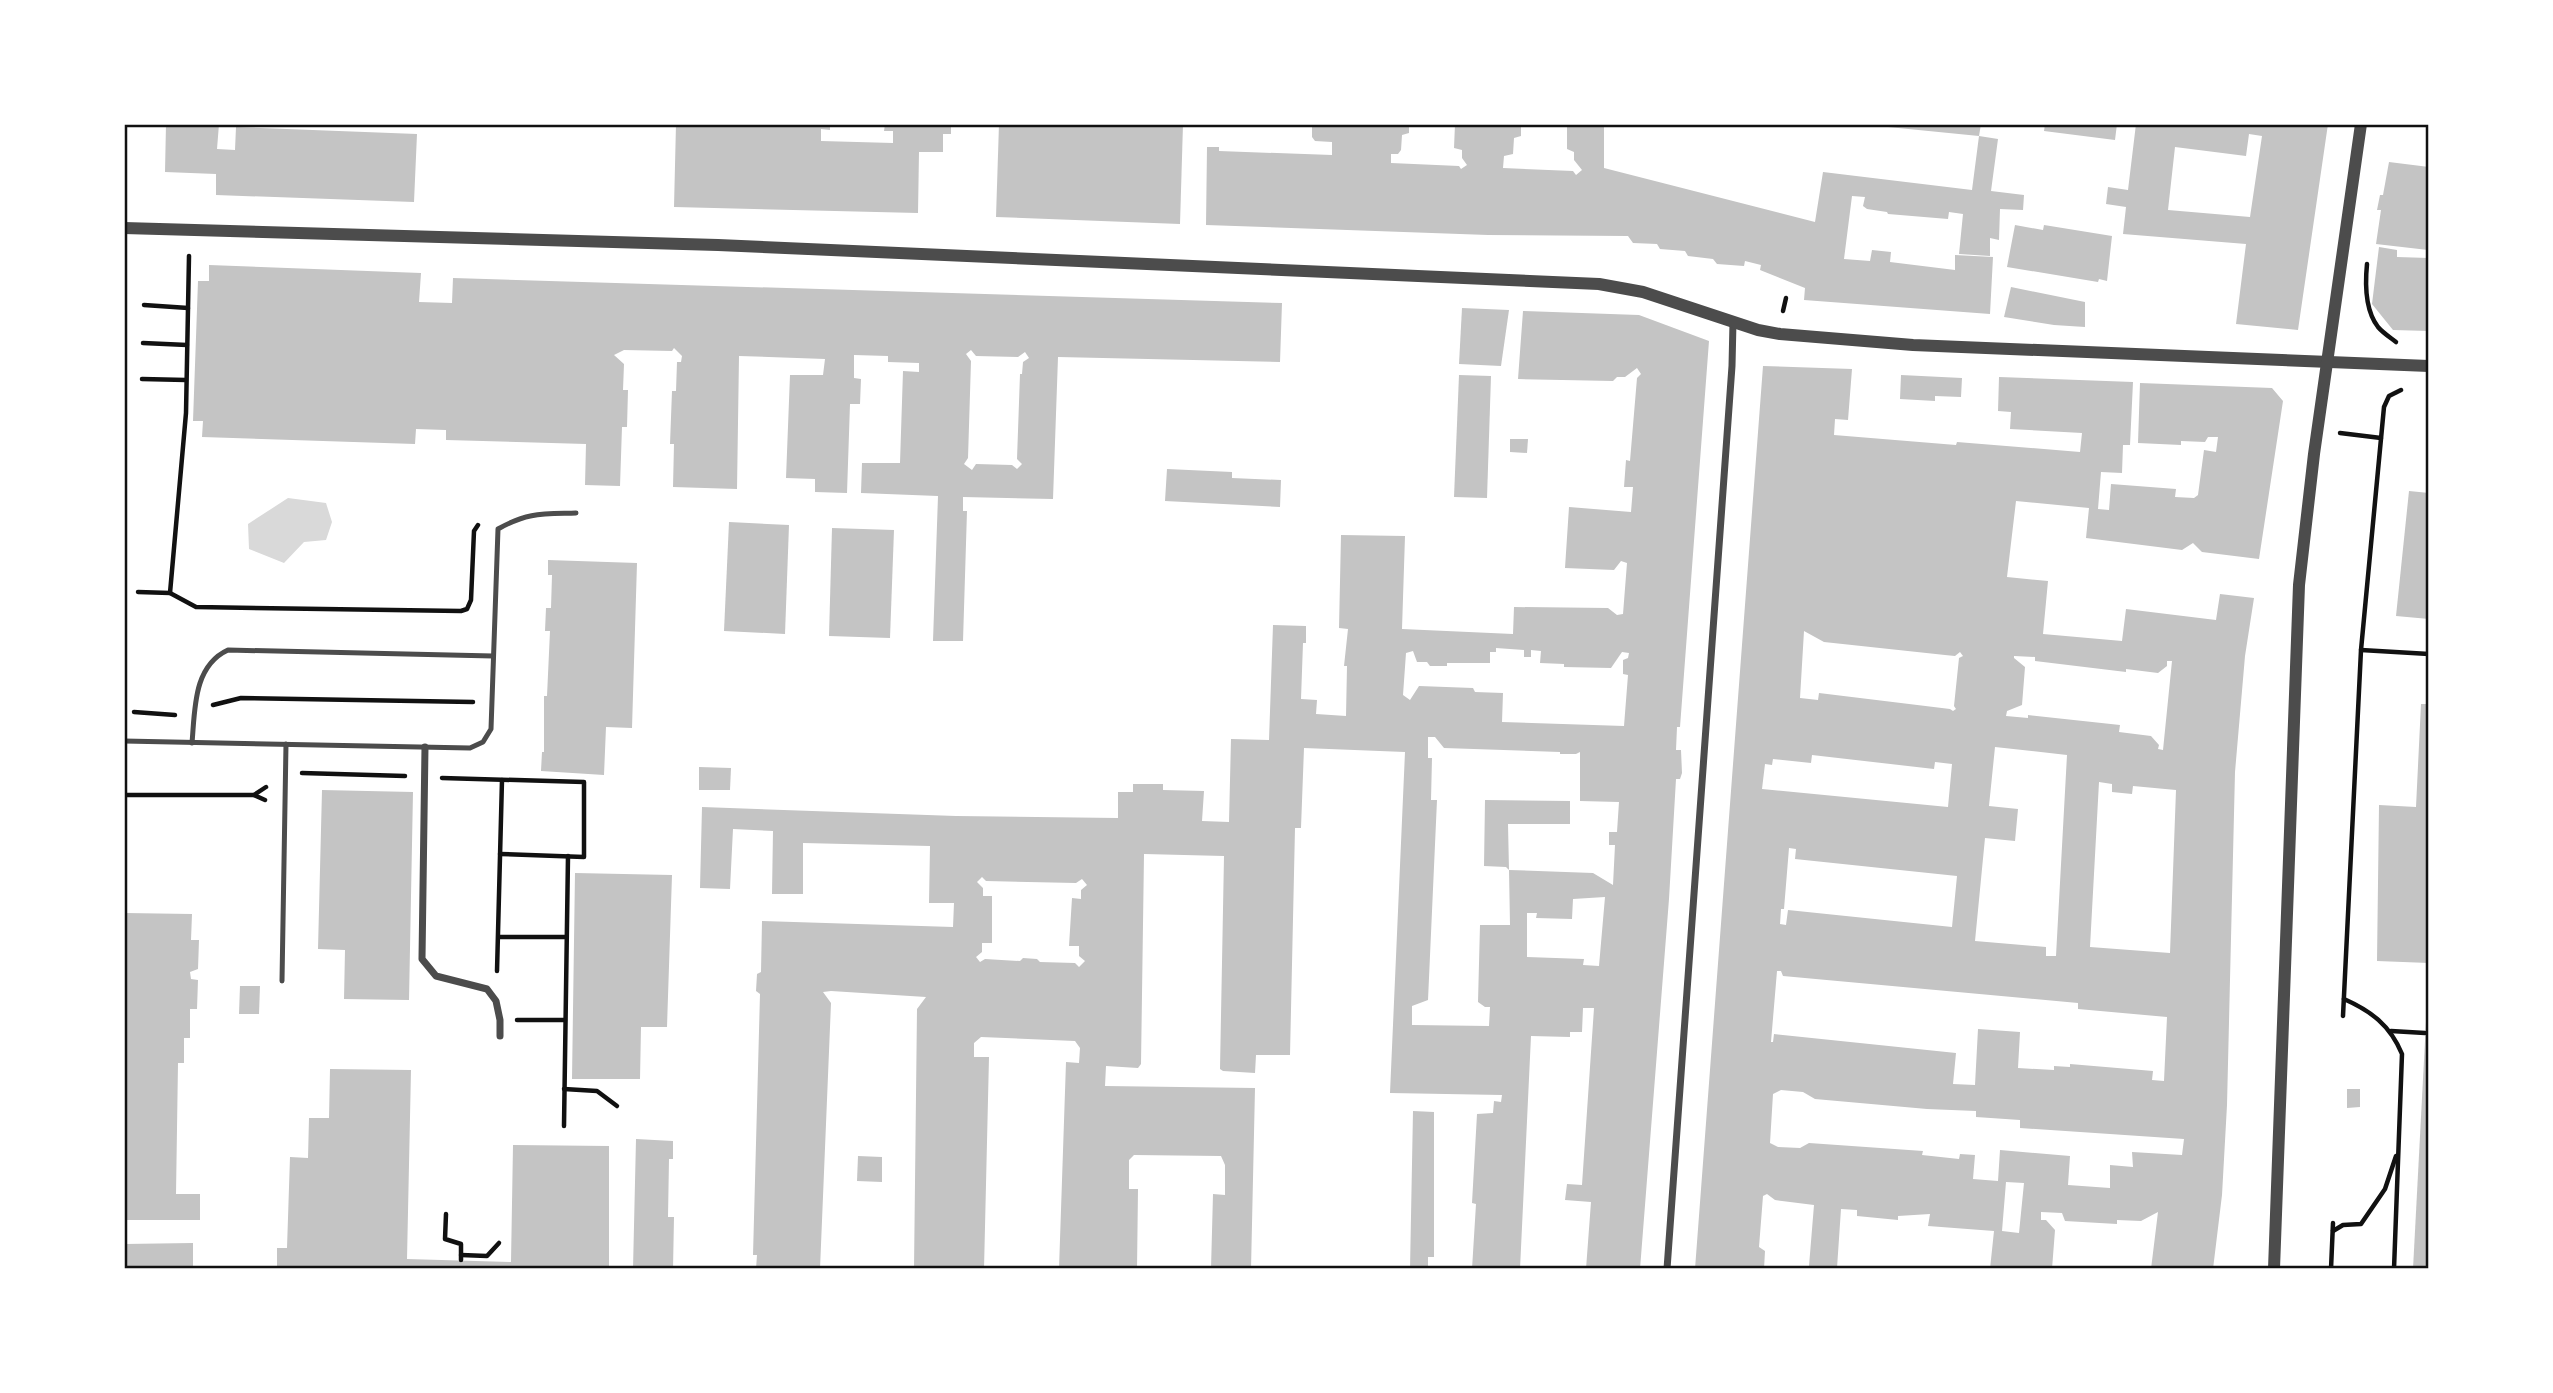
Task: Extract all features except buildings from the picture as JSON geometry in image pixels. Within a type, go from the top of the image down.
[{"type":"street","points":[[2274,1269],[2299,585],[2327,360],[2361,124]]},
{"type":"street","points":[[124,228],[718,245],[1599,284],[1643,292],[1733,322],[1780,334],[1913,345],[2429,366]]},
{"type":"street","points":[[1667,1269],[1733,322]]},
{"type":"street","points":[[425,747],[422,959],[436,976],[487,989],[496,1001],[500,1036]]},
{"type":"lane","points":[[124,741],[470,748],[483,742],[491,730],[498,529],[531,514],[576,513]]},
{"type":"lane","points":[[192,743],[200,682],[207,666],[217,655],[228,650],[493,656]]},
{"type":"lane","points":[[282,981],[286,744]]},
{"type":"path","points":[[2368,253],[2368,304],[2378,326],[2398,344]]},
{"type":"path","points":[[170,593],[186,413],[189,256]]},
{"type":"path","points":[[144,305],[188,308]]},
{"type":"path","points":[[143,344],[187,345]]},
{"type":"path","points":[[142,379],[186,380]]},
{"type":"path","points":[[2343,1016],[2361,650],[2384,407],[2389,396],[2406,388]]},
{"type":"path","points":[[138,592],[170,593],[196,607],[461,611],[467,609],[471,600],[474,531],[480,522]]},
{"type":"path","points":[[2361,650],[2429,654]]},
{"type":"path","points":[[134,712],[173,716],[241,698],[492,702]]},
{"type":"path","points":[[496,1001],[502,780]]},
{"type":"path","points":[[500,854],[584,857],[584,782]]},
{"type":"path","points":[[124,795],[254,795],[285,809]]},
{"type":"path","points":[[564,1126],[568,856]]},
{"type":"path","points":[[499,937],[566,937]]},
{"type":"path","points":[[2344,999],[2367,1009],[2390,1031],[2402,1054],[2394,1269]]},
{"type":"path","points":[[500,1020],[565,1020]]},
{"type":"path","points":[[2390,1031],[2425,1033]]},
{"type":"path","points":[[564,1089],[597,1091],[617,1106]]},
{"type":"path","points":[[2333,1231],[2343,1225],[2361,1224],[2385,1189],[2398,1150]]},
{"type":"path","points":[[446,1214],[444,1239],[461,1244],[461,1258],[487,1256],[499,1244]]},
{"type":"path","points":[[2331,1269],[2333,1223]]},
{"type":"shaded area","points":[[288,498],[326,503],[332,522],[326,540],[304,542],[284,563],[249,549],[248,524]]}]
